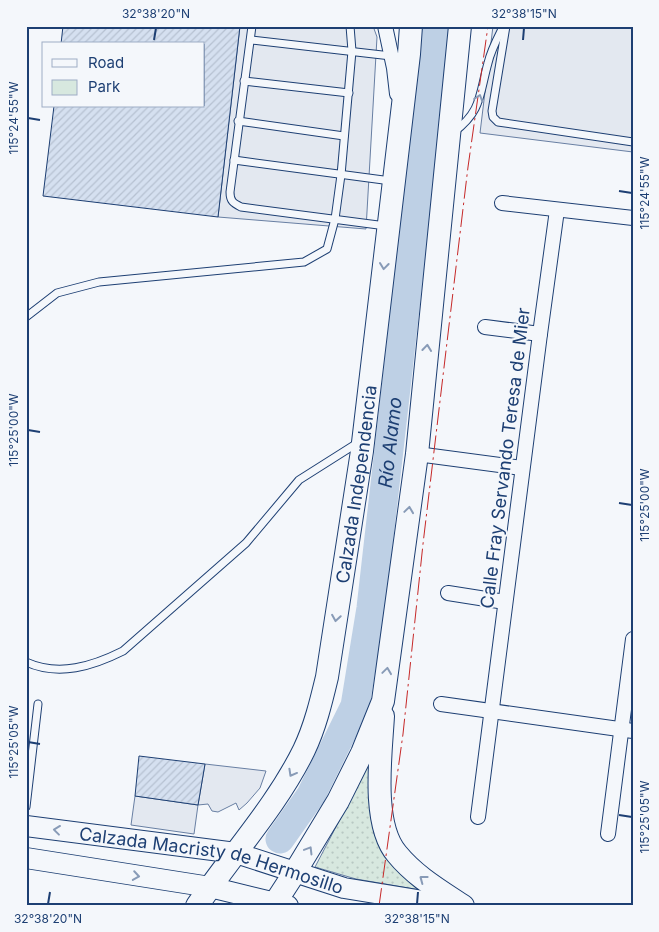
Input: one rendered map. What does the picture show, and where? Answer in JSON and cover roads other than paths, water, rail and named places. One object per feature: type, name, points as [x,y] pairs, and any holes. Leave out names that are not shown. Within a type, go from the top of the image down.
[{"type":"main road","points":[[401,55],[402,26]]},
{"type":"main road","name":"Calzada Independencia","points":[[197,906],[283,788],[304,749],[319,712],[329,667],[364,439],[400,129],[401,55],[411,26]]},
{"type":"main road","points":[[461,28],[417,454],[383,702],[380,808],[384,829],[395,853],[416,874],[463,906]]},
{"type":"main road","points":[[279,905],[295,872],[338,801],[362,753],[383,702]]},
{"type":"main road","name":"Calzada Macristy de Hermosillo","points":[[26,826],[236,853],[344,888],[454,906]]},
{"type":"main road","name":"Calzada Macristy de Hermosillo","points":[[26,858],[210,887],[279,905]]},
{"type":"street","points":[[385,26],[401,55]]},
{"type":"street","points":[[502,203],[633,218]]},
{"type":"street","name":"Calle Fray Servando Teresa de Mier","points":[[478,817],[557,210]]},
{"type":"street","points":[[485,327],[540,334]]},
{"type":"street","points":[[417,454],[522,468]]},
{"type":"street","points":[[448,593],[505,602]]},
{"type":"street","points":[[608,834],[627,731],[633,639]]},
{"type":"street","points":[[441,704],[627,731]]},
{"type":"lane","points":[[252,26],[230,192],[230,198],[233,203],[241,207],[389,226]]},
{"type":"lane","points":[[26,316],[58,293],[99,282],[304,262],[327,249],[335,219],[341,175],[352,52],[350,26]]},
{"type":"lane","points":[[449,135],[465,124],[474,114],[491,52],[505,26]]},
{"type":"lane","points":[[505,26],[492,112],[495,120],[529,127],[633,142]]},
{"type":"lane","points":[[250,40],[352,52],[401,55]]},
{"type":"lane","points":[[244,81],[349,93]]},
{"type":"lane","points":[[238,121],[344,136]]},
{"type":"lane","points":[[234,160],[394,182]]},
{"type":"lane","points":[[26,662],[36,666],[74,670],[103,661],[124,651],[246,543],[299,480],[364,439]]},
{"type":"lane","points":[[26,807],[38,704]]},
{"type":"waterway","name":"Río Alamo","points":[[280,839],[311,795],[355,706],[371,608],[437,26]]}]
